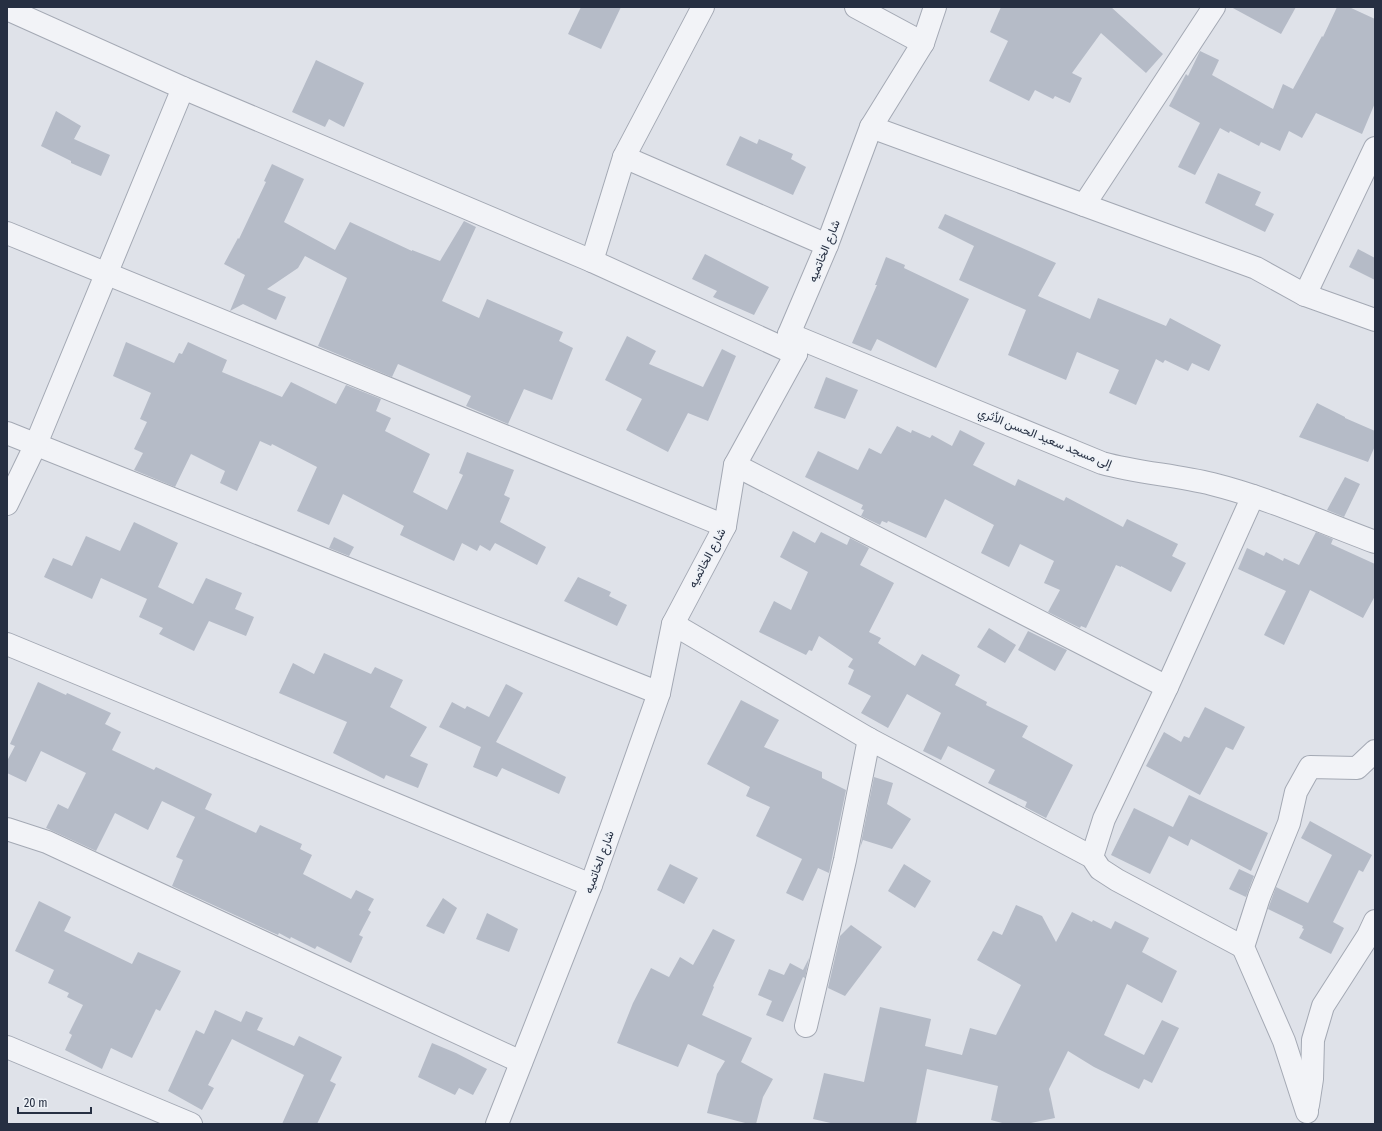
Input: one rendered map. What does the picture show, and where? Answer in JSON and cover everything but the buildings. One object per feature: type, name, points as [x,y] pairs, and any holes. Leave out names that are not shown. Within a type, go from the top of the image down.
[{"type":"street","points":[[592,260],[624,157],[703,7]]},
{"type":"street","points":[[856,7],[923,43]]},
{"type":"street","name":"شارع الخاتميه","points":[[789,334],[827,245],[871,127],[923,43],[935,7]]},
{"type":"street","points":[[1084,205],[1214,7]]},
{"type":"street","points":[[7,9],[183,88],[592,260],[796,354]]},
{"type":"street","points":[[7,504],[36,444],[183,88]]},
{"type":"street","points":[[871,127],[1256,268],[1305,295],[1375,320]]},
{"type":"street","points":[[1305,295],[1375,148]]},
{"type":"street","points":[[624,157],[827,245]]},
{"type":"street","points":[[7,233],[725,526]]},
{"type":"street","points":[[789,334],[796,354]]},
{"type":"street","name":"إلى مسجد سعيد الحسن الأثري","points":[[789,334],[1102,463],[1131,470],[1212,484],[1253,496],[1375,542]]},
{"type":"street","name":"شارع الخاتميه","points":[[497,1124],[591,885],[659,693],[673,624],[725,526],[735,465],[796,354]]},
{"type":"street","points":[[7,433],[659,693]]},
{"type":"street","points":[[735,465],[1167,687]]},
{"type":"street","points":[[1092,857],[1104,819],[1167,687],[1253,496]]},
{"type":"street","points":[[673,624],[869,739],[1092,857],[1100,869],[1118,880],[1243,947],[1284,1041],[1309,1118]]},
{"type":"street","points":[[7,644],[591,885]]},
{"type":"street","points":[[806,1026],[845,860],[869,739]]},
{"type":"street","points":[[1243,947],[1259,897],[1289,823],[1296,792],[1310,767],[1357,768],[1375,751]]},
{"type":"street","points":[[7,829],[47,842],[521,1062]]},
{"type":"street","points":[[1309,1118],[1313,1040],[1322,1006],[1368,936],[1375,921]]},
{"type":"street","points":[[7,1047],[191,1124]]}]
